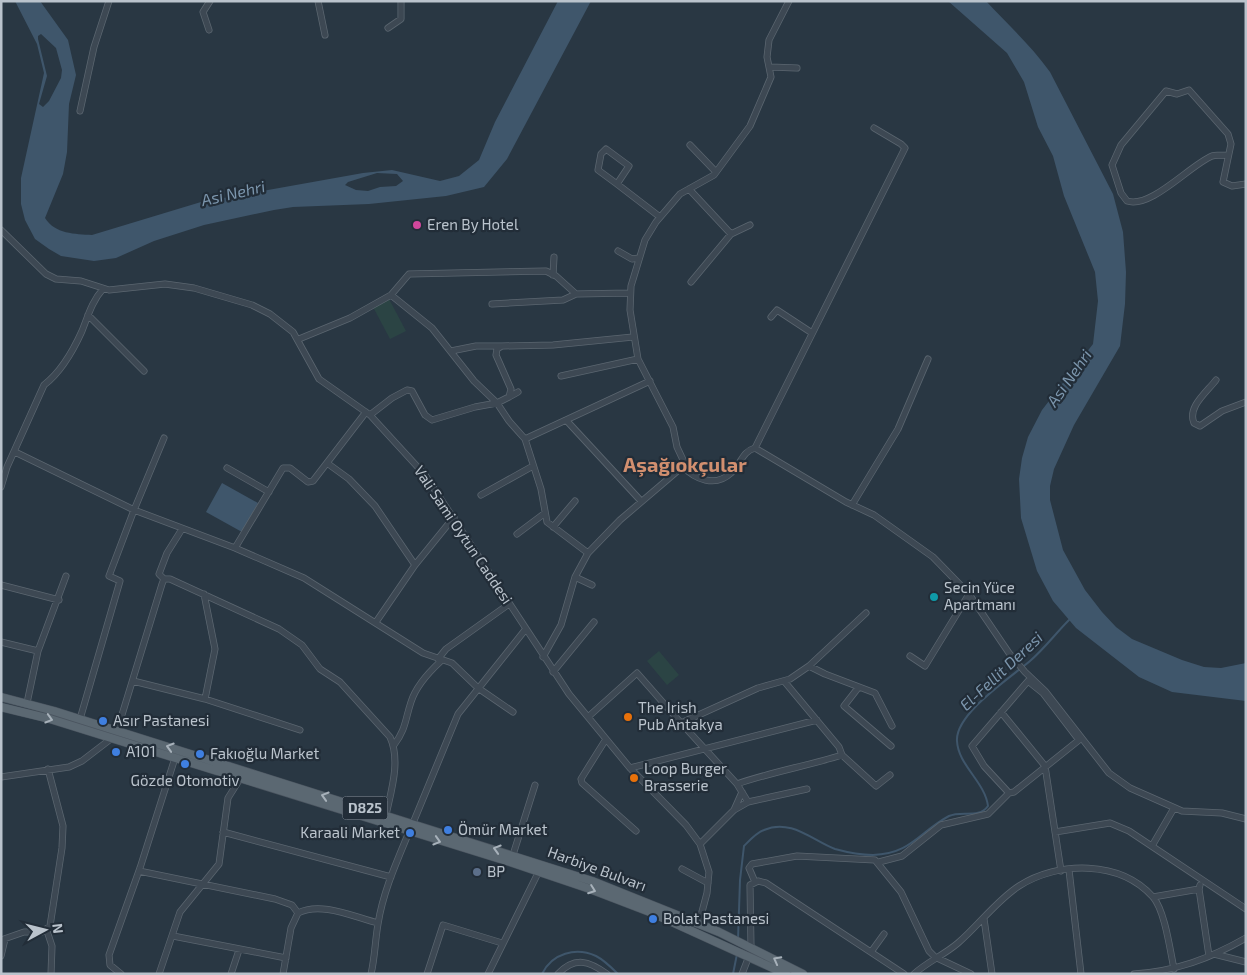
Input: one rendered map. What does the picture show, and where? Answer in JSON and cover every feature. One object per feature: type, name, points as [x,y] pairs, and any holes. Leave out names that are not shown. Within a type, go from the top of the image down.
[{"type":"main road","name":"Harbiye Bulvarı","points":[[1,697],[80,719],[413,823],[541,868],[623,892],[699,923],[803,974]]},
{"type":"main road","name":"Harbiye Bulvarı","points":[[1,707],[112,738],[409,832],[512,858]]},
{"type":"main road","name":"Harbiye Bulvarı","points":[[541,868],[650,912],[786,974]]},
{"type":"street","points":[[80,111],[94,47],[109,1]]},
{"type":"street","points":[[209,30],[203,12],[210,1]]},
{"type":"street","points":[[318,1],[325,35]]},
{"type":"street","points":[[388,28],[401,19],[401,1]]},
{"type":"street","points":[[543,657],[561,625],[575,577],[588,553],[641,501],[682,466],[684,462],[677,447],[673,427],[638,359],[633,338],[630,293],[645,240],[660,217],[680,194],[716,172],[750,126],[771,77],[767,57],[769,40],[788,1]]},
{"type":"street","points":[[770,67],[798,68]]},
{"type":"street","points":[[1227,154],[1212,156],[1165,187],[1137,202],[1127,201],[1121,193],[1112,165],[1121,145],[1166,91],[1177,94],[1189,90],[1228,134],[1231,144],[1227,154],[1222,182],[1232,186],[1246,184]]},
{"type":"street","points":[[682,466],[692,476],[710,481],[731,474],[744,453],[755,448],[905,148],[874,128]]},
{"type":"street","points":[[690,145],[716,172]]},
{"type":"street","points":[[617,184],[629,166],[610,150],[603,150],[598,170],[660,217]]},
{"type":"street","points":[[689,189],[731,234]]},
{"type":"street","points":[[691,282],[731,234],[750,225]]},
{"type":"street","name":"Vali Sami Oytun Caddesi","points":[[1,230],[50,277],[81,281],[103,289],[165,284],[194,288],[252,305],[281,322],[299,339],[319,379],[368,414],[410,457],[454,517],[553,672],[630,768],[686,825],[700,844],[708,866],[708,883],[699,923]]},
{"type":"street","points":[[618,252],[632,258],[639,258]]},
{"type":"street","points":[[553,275],[554,257]]},
{"type":"street","points":[[299,339],[350,318],[391,295],[409,274],[456,275],[546,271],[576,294]]},
{"type":"street","points":[[1,487],[7,467],[44,385],[52,378],[74,348],[94,300],[103,289]]},
{"type":"street","points":[[492,304],[564,300],[576,294],[630,293]]},
{"type":"street","points":[[391,295],[432,328],[474,381],[497,403],[509,421],[525,439],[547,522],[588,553]]},
{"type":"street","points":[[771,317],[777,310],[812,333]]},
{"type":"street","points":[[88,315],[144,371]]},
{"type":"street","points":[[451,351],[476,346],[552,345],[633,338]]},
{"type":"street","points":[[502,346],[497,349],[496,355],[507,373],[511,390],[509,397]]},
{"type":"street","points":[[561,376],[638,359]]},
{"type":"street","points":[[852,505],[898,429],[928,359]]},
{"type":"street","points":[[1216,380],[1194,407],[1191,416],[1194,423],[1200,426],[1222,412],[1246,402]]},
{"type":"street","points":[[525,439],[650,381]]},
{"type":"street","points":[[235,548],[282,468],[290,468],[308,482],[313,482],[368,414],[392,398],[407,390],[412,391],[425,415],[432,420],[475,407],[497,403],[518,392]]},
{"type":"street","points":[[566,420],[641,501]]},
{"type":"street","points":[[80,719],[120,581],[109,576],[164,438]]},
{"type":"street","points":[[755,448],[852,505],[874,515],[933,557],[969,594],[1019,665],[1045,691],[1108,773],[1130,788],[1182,811],[1222,813],[1246,820]]},
{"type":"street","points":[[15,452],[134,510],[235,548],[304,578],[423,653],[452,663],[478,688],[513,712]]},
{"type":"street","points":[[327,464],[349,479],[375,506],[415,565]]},
{"type":"street","points":[[481,495],[533,466]]},
{"type":"street","points":[[227,468],[269,492]]},
{"type":"street","points":[[553,527],[575,501]]},
{"type":"street","points":[[518,534],[545,513]]},
{"type":"street","points":[[376,622],[415,565],[454,517]]},
{"type":"street","points":[[182,529],[167,553],[159,574],[164,579],[170,579],[279,629],[302,645],[320,669],[340,682],[390,737],[394,745],[395,764],[386,815]]},
{"type":"street","points":[[27,703],[38,651],[59,600],[66,576]]},
{"type":"street","points":[[575,577],[592,585]]},
{"type":"street","points":[[117,731],[164,579]]},
{"type":"street","points":[[1,585],[59,600]]},
{"type":"street","points":[[204,594],[215,649],[205,699]]},
{"type":"street","points":[[910,656],[925,666],[969,594]]},
{"type":"street","points":[[394,745],[404,729],[411,701],[446,649],[509,604]]},
{"type":"street","points":[[681,723],[758,688],[784,681],[809,666],[866,612]]},
{"type":"street","points":[[553,672],[594,622]]},
{"type":"street","points":[[413,823],[458,714],[525,630]]},
{"type":"street","points":[[1,642],[38,651]]},
{"type":"street","points":[[809,666],[858,688],[875,693],[892,726]]},
{"type":"street","points":[[588,717],[637,672],[702,748],[737,784],[748,802]]},
{"type":"street","points":[[133,681],[205,699],[300,730]]},
{"type":"street","points":[[784,681],[842,750],[842,755],[876,786],[890,775]]},
{"type":"street","points":[[755,882],[749,868],[752,864],[782,858],[811,856],[879,862],[902,856],[941,825],[988,814],[1009,793],[1014,792],[1079,740],[1043,693],[1028,681],[972,746],[984,766],[1009,793]]},
{"type":"street","points":[[858,688],[844,706],[891,746]]},
{"type":"street","points":[[1001,712],[1045,766],[1060,871]]},
{"type":"street","points":[[630,768],[816,720]]},
{"type":"street","points":[[1,777],[69,767],[82,761],[112,738]]},
{"type":"street","points":[[606,739],[581,779],[582,783],[636,831]]},
{"type":"street","points":[[737,784],[762,775],[788,771],[842,755]]},
{"type":"street","points":[[121,974],[110,965],[108,955],[116,940],[175,758]]},
{"type":"street","points":[[48,770],[63,826],[55,897],[50,926],[47,931],[52,946],[51,974]]},
{"type":"street","points":[[159,974],[180,912],[219,864],[228,798],[240,779]]},
{"type":"street","points":[[512,858],[535,785]]},
{"type":"street","points":[[700,844],[734,810],[748,802],[807,789]]},
{"type":"street","points":[[734,810],[742,792]]},
{"type":"street","points":[[1152,846],[1174,808]]},
{"type":"street","points":[[1055,832],[1110,823],[1129,831],[1246,909]]},
{"type":"street","points":[[223,832],[391,877]]},
{"type":"street","points":[[371,974],[376,953],[378,923],[391,877],[409,832]]},
{"type":"street","points":[[879,862],[901,892],[929,951],[936,957],[972,974]]},
{"type":"street","points":[[914,974],[956,945],[1018,886],[1039,875],[1096,867],[1115,872],[1134,882],[1153,897],[1160,912],[1171,971]]},
{"type":"street","points":[[488,974],[541,868]]},
{"type":"street","points":[[682,869],[708,883]]},
{"type":"street","points":[[1069,870],[1081,974]]},
{"type":"street","points":[[139,871],[276,899],[292,905],[298,913]]},
{"type":"street","points":[[1201,879],[1199,889],[1211,955]]},
{"type":"street","points":[[751,947],[750,885],[755,882],[766,883],[904,974]]},
{"type":"street","points":[[1153,897],[1199,889]]},
{"type":"street","points":[[283,974],[291,928],[298,913],[313,908],[324,909],[378,923]]},
{"type":"street","points":[[984,919],[992,974]]},
{"type":"street","points":[[428,974],[443,925],[502,943]]},
{"type":"street","points":[[1,956],[3,939],[24,932],[47,931]]},
{"type":"street","points":[[871,952],[884,934]]},
{"type":"street","points":[[173,936],[286,958]]},
{"type":"street","points":[[1134,974],[1171,971],[1246,938]]},
{"type":"street","points":[[231,974],[239,950]]},
{"type":"street","points":[[1211,955],[1246,962]]},
{"type":"street","points":[[742,974],[749,956]]},
{"type":"street","points":[[558,974],[568,965],[581,961],[590,963],[607,974]]},
{"type":"green space","points":[[389,299],[406,331],[390,339],[373,307]]},
{"type":"green space","points":[[659,651],[679,675],[667,685],[647,661]]},
{"type":"water","points":[[15,1],[40,1],[68,40],[76,75],[69,104],[67,152],[63,174],[45,218],[60,230],[92,235],[201,202],[363,173],[392,170],[440,181],[459,176],[479,160],[495,122],[558,1],[591,1],[507,159],[484,187],[446,196],[369,204],[293,207],[274,210],[204,225],[154,241],[116,258],[94,261],[61,256],[49,249],[35,239],[25,220],[21,204],[21,178],[44,73],[37,44]],"holes":[[[41,34],[56,48],[62,70],[61,78],[49,101],[43,107],[39,104],[47,76],[38,39],[38,36]],[[377,173],[397,174],[403,181],[396,186],[380,187],[368,191],[356,190],[345,185],[348,182]]]},
{"type":"water","name":"Asi Nehri","points":[[948,1],[986,1],[1043,62],[1113,194],[1123,232],[1126,272],[1125,304],[1120,346],[1074,425],[1054,469],[1050,486],[1050,500],[1063,550],[1085,590],[1102,612],[1116,627],[1132,639],[1204,667],[1221,668],[1246,663],[1246,701],[1172,692],[1139,677],[1076,628],[1053,601],[1037,571],[1021,518],[1019,479],[1022,458],[1028,437],[1042,410],[1093,344],[1098,301],[1095,272],[1064,196],[1053,156],[1038,127],[1024,82],[1007,53]]},
{"type":"water","points":[[222,483],[258,503],[242,532],[206,512]]},
{"type":"waterway","name":"El-Fellit Deresi","points":[[738,940],[740,880],[744,846],[761,831],[774,827],[783,827],[801,832],[835,849],[873,855],[886,854],[906,846],[949,816],[984,810],[988,806],[986,797],[958,750],[959,731],[974,708],[1030,661],[1069,620]]},
{"type":"waterway","name":"El-Fellit Deresi","points":[[542,974],[552,961],[573,952],[588,953],[596,956],[618,974]]},
{"type":"waterway","name":"El-Fellit Deresi","points":[[733,974],[737,954]]},
{"type":"place","name":"Eren By Hotel","points":[[417,225]]},
{"type":"place","name":"Secin Yüce Apartmanı","points":[[934,597]]},
{"type":"place","name":"The Irish Pub Antakya","points":[[628,717]]},
{"type":"place","name":"Asır Pastanesi","points":[[103,721]]},
{"type":"place","name":"A101","points":[[116,752]]},
{"type":"place","name":"Fakıoğlu Market","points":[[200,754]]},
{"type":"place","name":"Gözde Otomotiv","points":[[185,764]]},
{"type":"place","name":"Loop Burger Brasserie","points":[[634,778]]},
{"type":"place","name":"Ömür Market","points":[[448,830]]},
{"type":"place","name":"Karaali Market","points":[[410,833]]},
{"type":"place","name":"BP","points":[[477,872]]},
{"type":"place","name":"Bolat Pastanesi","points":[[653,919]]},
{"type":"district","name":"Aşağıokçular","points":[[685,465]]}]
